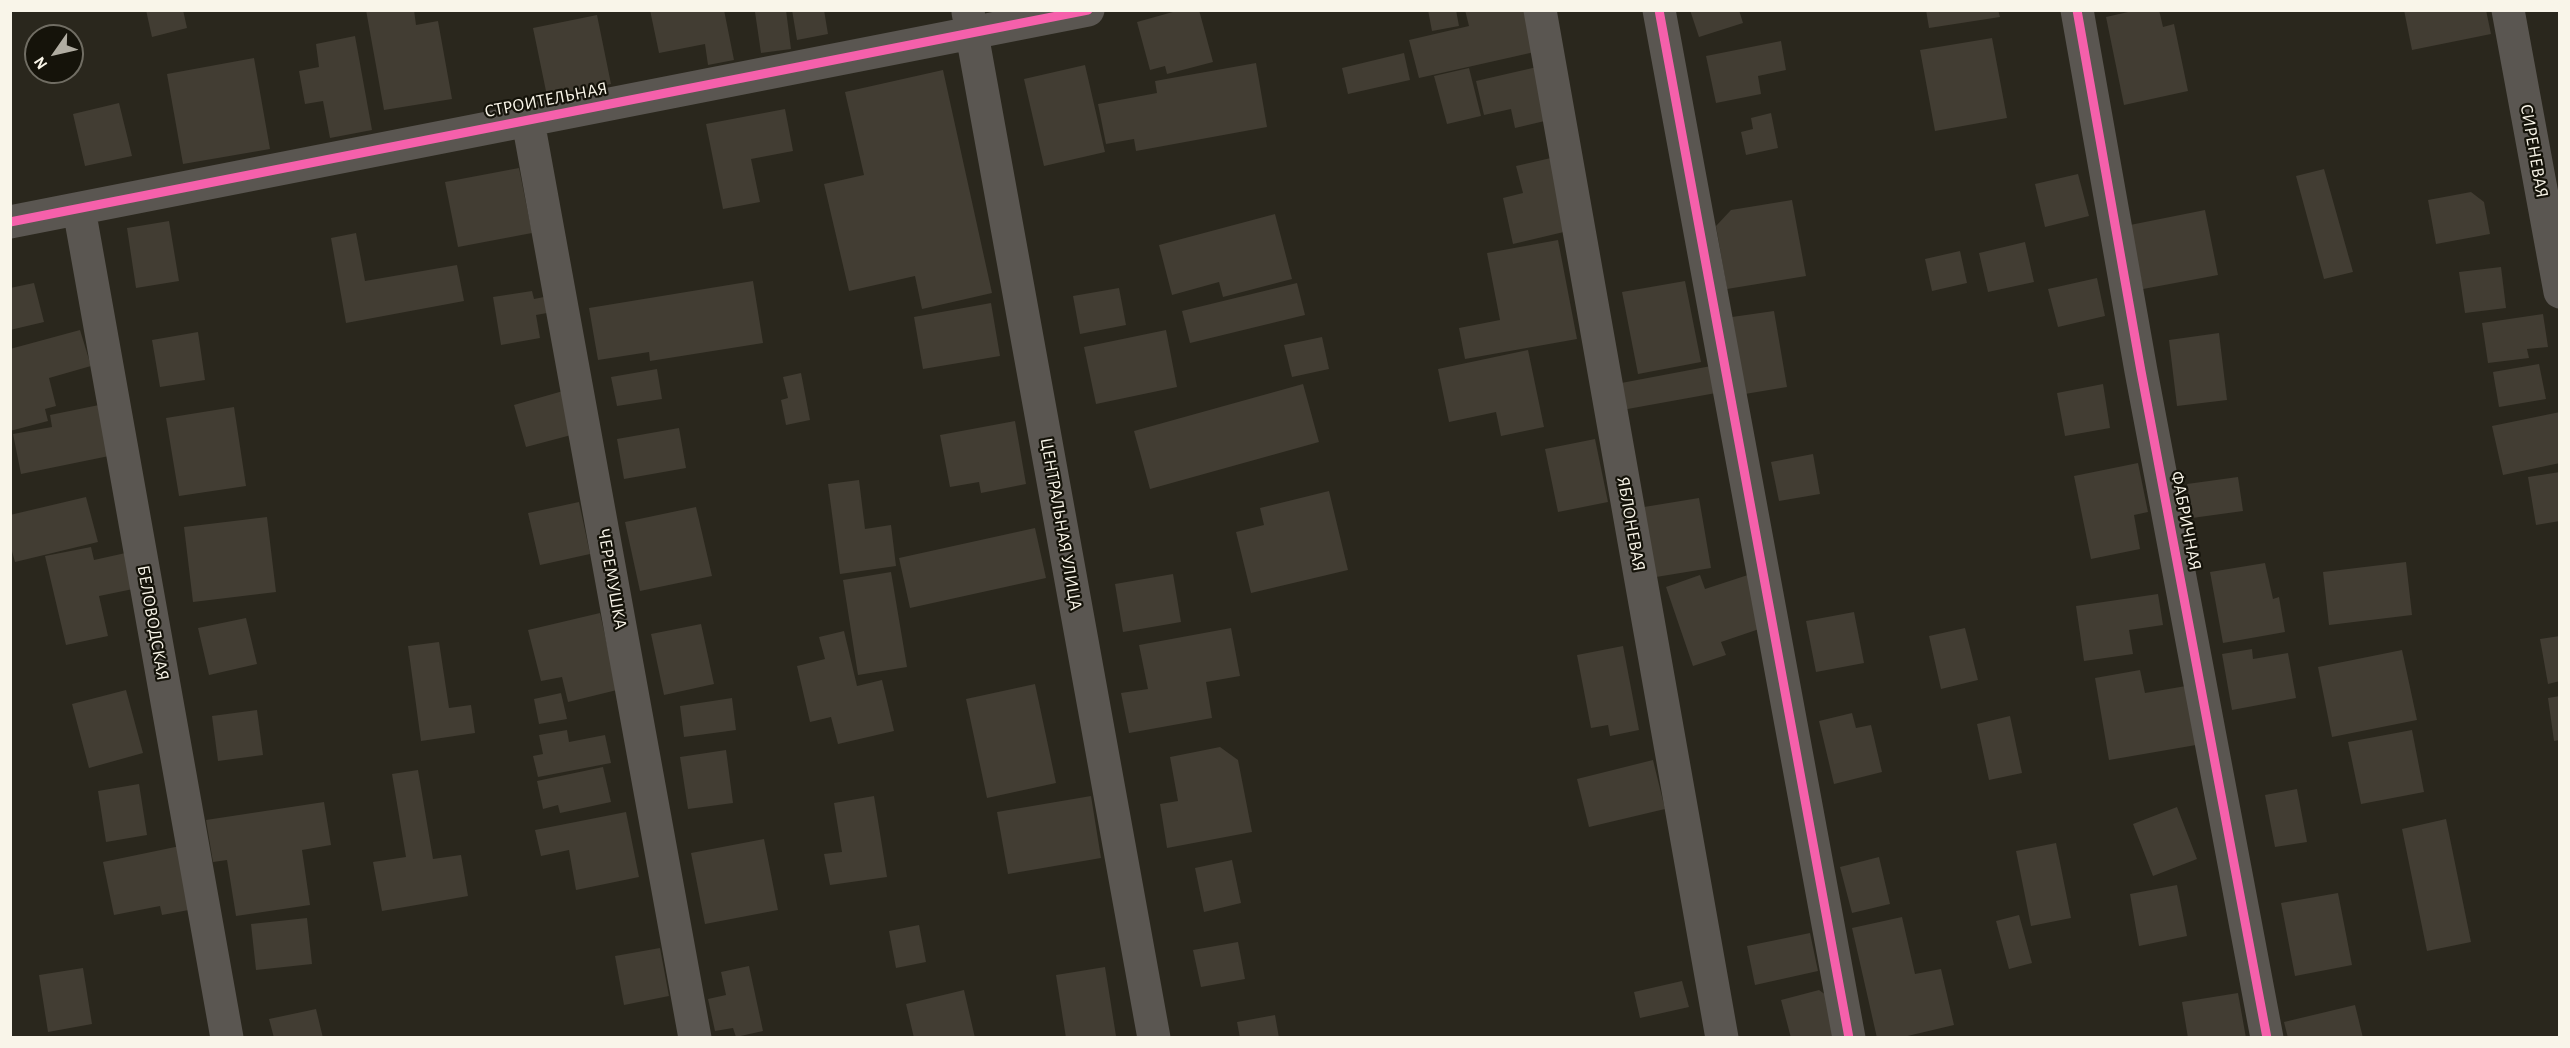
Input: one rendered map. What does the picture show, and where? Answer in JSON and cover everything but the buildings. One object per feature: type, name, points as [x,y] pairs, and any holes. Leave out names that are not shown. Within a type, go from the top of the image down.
[{"type":"street","name":"СТРОИТЕЛЬНАЯ","points":[[10,222],[528,121],[970,22],[1088,10]]},
{"type":"street","name":"ЯБЛОНЕВАЯ","points":[[1540,10],[1722,1038]]},
{"type":"street","points":[[1659,10],[1848,1038]]},
{"type":"street","name":"ФАБРИЧНАЯ","points":[[2077,10],[2141,371],[2267,1038]]},
{"type":"street","name":"СИРЕНЕВАЯ","points":[[2508,10],[2559,292]]},
{"type":"street","name":"ЦЕНТРАЛЬНАЯ УЛИЦА","points":[[970,22],[1154,1038]]},
{"type":"street","name":"ЧЕРЕМУШКА","points":[[528,121],[695,1038]]},
{"type":"street","name":"БЕЛОВОДСКАЯ","points":[[79,209],[227,1038]]},
{"type":"cycle path","points":[[10,222],[1088,10]]},
{"type":"cycle path","points":[[1659,10],[1849,1038]]},
{"type":"cycle path","points":[[2077,10],[2141,371],[2267,1038]]}]
